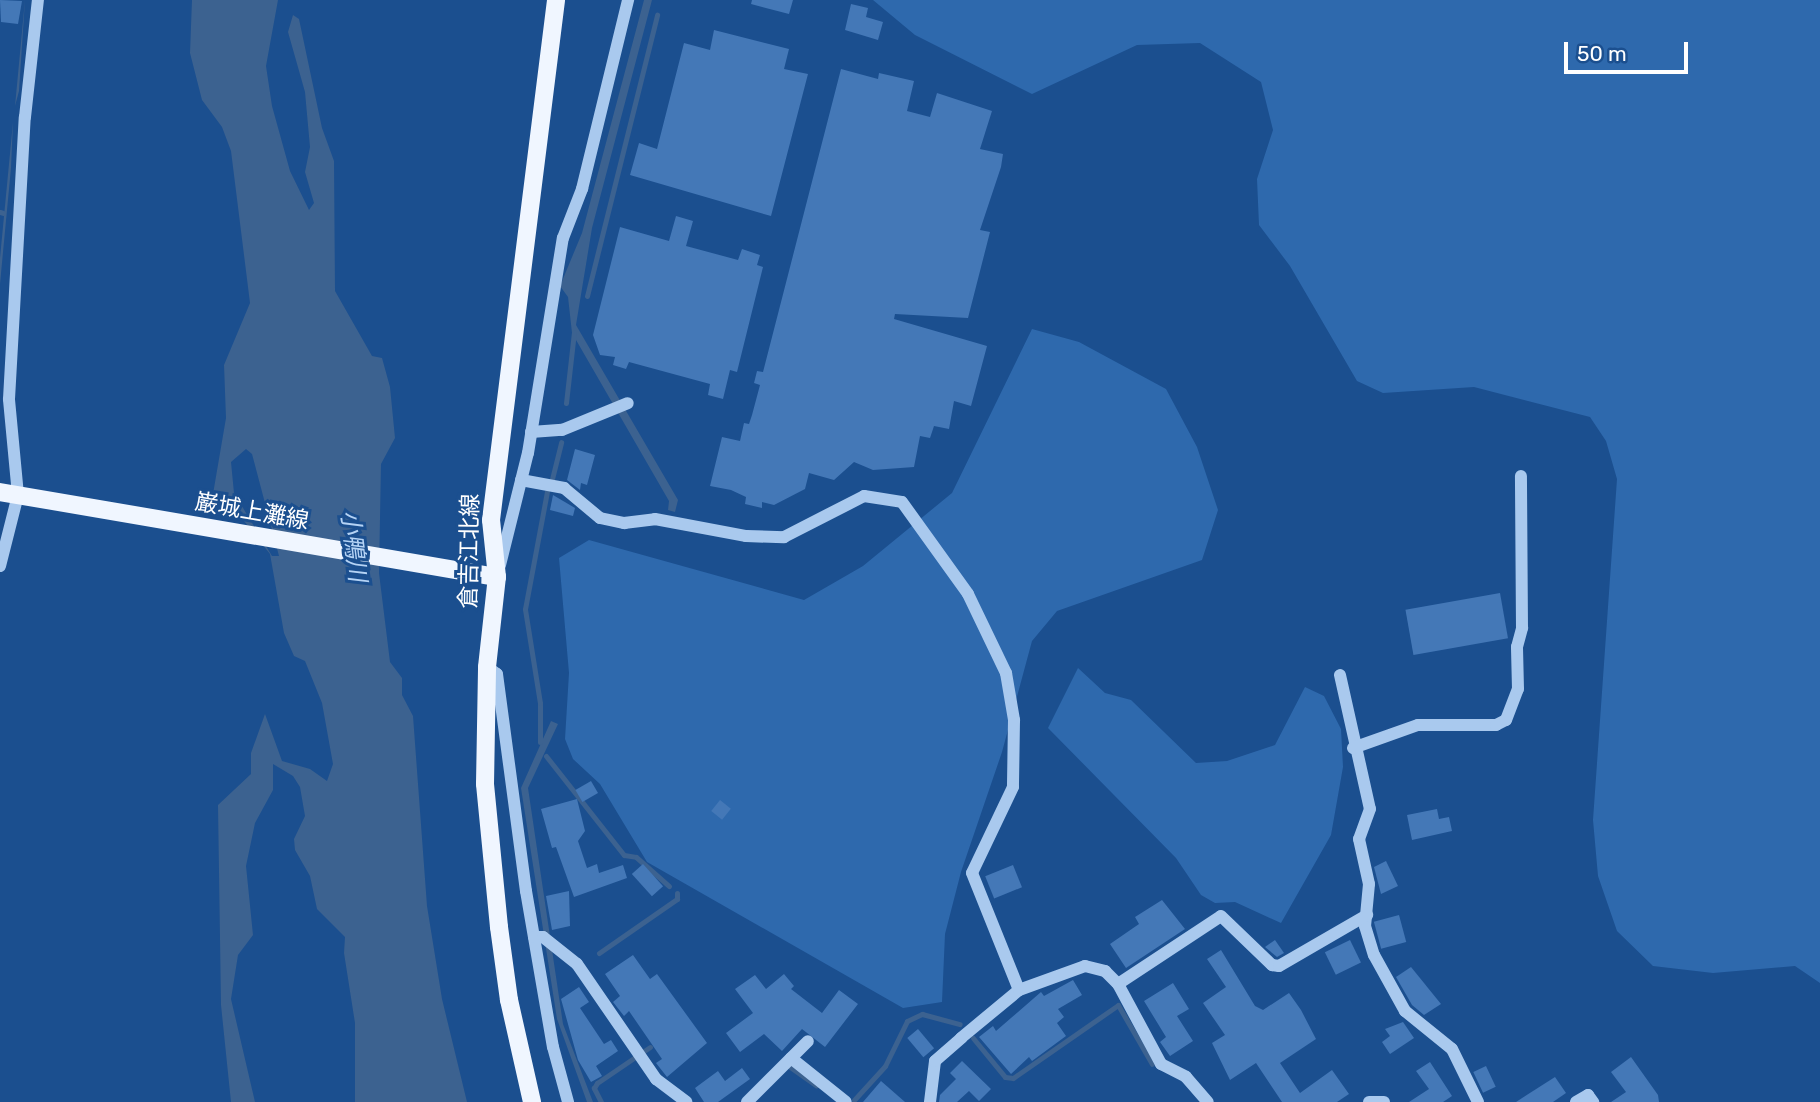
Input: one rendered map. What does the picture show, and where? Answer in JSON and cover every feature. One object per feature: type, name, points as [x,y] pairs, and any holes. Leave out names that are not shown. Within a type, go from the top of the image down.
[{"type":"main road","name":"倉吉江北線","points":[[532,1102],[509,1000],[499,927],[485,784],[487,667],[497,577],[491,520],[556,0]]},
{"type":"main road","name":"巌城上灘線","points":[[0,492],[497,577]]},
{"type":"street","points":[[0,566],[24,496],[9,399],[25,117],[38,0]]},
{"type":"street","points":[[497,577],[531,432],[563,238],[582,189],[628,0]]},
{"type":"street","points":[[531,432],[562,430],[628,403]]},
{"type":"street","points":[[1353,748],[1418,725],[1496,725],[1506,720],[1518,689],[1517,647],[1522,628],[1521,476]]},
{"type":"street","points":[[521,480],[564,488],[580,497],[600,518],[624,523],[655,519],[746,536],[793,534],[864,496],[902,502],[968,594],[1006,673],[1014,720],[1013,787],[971,873],[1019,990]]},
{"type":"street","points":[[487,667],[497,674],[534,937],[568,1102]]},
{"type":"street","points":[[1340,675],[1353,748],[1370,809],[1359,839],[1368,884],[1364,926],[1374,955],[1405,1011],[1452,1049],[1478,1102]]},
{"type":"street","points":[[1118,984],[1221,916],[1272,965],[1279,965],[1367,915]]},
{"type":"street","points":[[534,937],[543,937],[577,964],[656,1079],[685,1102]]},
{"type":"street","points":[[930,1102],[936,1061],[1019,990],[1085,966],[1105,971],[1118,984],[1161,1065],[1186,1077],[1208,1102]]},
{"type":"street","points":[[747,1102],[808,1041]]},
{"type":"street","points":[[791,1058],[846,1102]]},
{"type":"street","points":[[1576,1102],[1588,1095],[1593,1102]]},
{"type":"street","points":[[1369,1102],[1384,1102]]},
{"type":"shaded area","points":[[873,0],[1820,0],[1820,983],[1795,966],[1713,973],[1653,966],[1617,931],[1598,876],[1593,820],[1617,479],[1606,441],[1590,417],[1474,387],[1383,393],[1357,381],[1290,266],[1259,225],[1257,179],[1273,130],[1261,82],[1200,43],[1137,45],[1032,94],[915,35]]},
{"type":"shaded area","points":[[1032,329],[1079,342],[1166,389],[1197,447],[1218,510],[1202,560],[1057,611],[1032,641],[1002,752],[961,872],[945,934],[942,1002],[903,1008],[647,862],[600,784],[573,759],[565,739],[569,673],[559,558],[589,540],[804,600],[863,566],[952,493]]},
{"type":"shaded area","points":[[1078,668],[1105,693],[1131,700],[1196,763],[1227,761],[1275,745],[1305,687],[1324,696],[1341,729],[1343,767],[1331,835],[1281,923],[1235,902],[1215,903],[1201,895],[1176,858],[1048,728]]},
{"type":"water","points":[[25,0],[19,91],[15,106],[23,21]]},
{"type":"water","name":"小鴨川","points":[[192,0],[278,0],[266,66],[272,106],[290,171],[309,210],[314,203],[305,172],[310,147],[305,92],[288,32],[293,15],[299,19],[322,128],[334,161],[335,291],[372,356],[382,358],[390,387],[395,438],[381,464],[379,573],[390,662],[402,678],[402,695],[413,716],[427,906],[442,999],[467,1102],[355,1102],[355,1023],[344,953],[345,937],[317,909],[310,876],[295,850],[294,839],[305,816],[300,787],[293,776],[273,764],[273,790],[255,823],[246,866],[253,935],[238,955],[231,999],[255,1102],[231,1102],[221,1005],[218,805],[251,774],[251,753],[265,714],[282,761],[310,769],[327,781],[333,764],[322,703],[305,661],[294,656],[284,633],[270,554],[229,502],[213,494],[226,418],[224,365],[250,303],[231,151],[222,127],[202,100],[190,53]],"holes":[[[246,449],[252,454],[279,556],[272,556],[234,493],[231,462]]]},
{"type":"water","points":[[644,0],[652,0],[592,228],[576,325],[678,500],[675,512],[668,510],[669,501],[572,333],[568,297],[560,286],[582,233]]},
{"type":"water","points":[[13,122],[11,168],[0,284],[0,258]]},
{"type":"water","points":[[551,721],[558,724],[528,788],[563,1024],[593,1102],[587,1102],[557,1019],[521,788]]},
{"type":"building","points":[[0,0],[22,1],[18,24],[1,22]]},
{"type":"building","points":[[752,0],[793,0],[789,14],[751,4]]},
{"type":"building","points":[[851,4],[868,8],[866,17],[883,22],[878,40],[845,30]]},
{"type":"building","points":[[714,30],[789,49],[784,69],[808,74],[771,216],[630,175],[639,143],[657,149],[684,43],[710,50]]},
{"type":"building","points":[[841,69],[878,79],[879,73],[914,81],[907,111],[930,117],[937,93],[992,111],[980,149],[1003,154],[980,230],[990,232],[968,318],[895,314],[894,319],[987,346],[971,406],[954,401],[949,429],[934,426],[930,438],[920,436],[914,467],[873,470],[854,462],[834,480],[809,473],[805,489],[774,505],[762,502],[762,508],[745,504],[746,497],[731,490],[710,486],[722,437],[740,441],[744,423],[749,424],[752,415],[760,385],[754,383],[757,371],[763,372]]},
{"type":"building","points":[[676,216],[693,221],[686,246],[738,260],[742,249],[760,255],[757,265],[763,267],[737,372],[730,370],[723,399],[708,395],[710,384],[629,362],[626,369],[613,365],[615,357],[600,355],[593,335],[620,227],[669,241]]},
{"type":"building","points":[[575,449],[595,455],[587,485],[581,483],[580,490],[567,480]]},
{"type":"building","points":[[553,495],[575,508],[573,516],[550,510]]},
{"type":"building","points":[[1500,593],[1508,638],[1413,655],[1405,610]]},
{"type":"building","points":[[591,781],[598,793],[582,802],[575,790]]},
{"type":"building","points":[[577,799],[585,831],[578,841],[587,868],[597,864],[599,873],[623,865],[627,878],[574,897],[556,847],[552,848],[541,809]]},
{"type":"building","points":[[720,800],[731,809],[722,820],[711,811]]},
{"type":"building","points":[[1437,809],[1439,819],[1449,817],[1452,831],[1412,840],[1407,815]]},
{"type":"building","points":[[1386,861],[1398,886],[1381,894],[1374,867]]},
{"type":"building","points":[[643,864],[663,886],[652,896],[632,874]]},
{"type":"building","points":[[1013,865],[1022,887],[994,898],[985,876]]},
{"type":"building","points":[[569,891],[570,926],[552,930],[546,896]]},
{"type":"building","points":[[1162,900],[1185,929],[1126,968],[1110,944],[1139,924],[1135,917]]},
{"type":"building","points":[[1399,915],[1406,942],[1381,949],[1374,922]]},
{"type":"building","points":[[1275,940],[1284,953],[1277,957],[1265,947]]},
{"type":"building","points":[[1350,940],[1361,962],[1336,975],[1325,952]]},
{"type":"building","points":[[1221,950],[1255,1006],[1263,1010],[1289,993],[1301,1010],[1316,1039],[1280,1063],[1300,1093],[1332,1070],[1349,1094],[1337,1102],[1282,1102],[1256,1063],[1230,1080],[1212,1043],[1225,1035],[1203,1003],[1226,987],[1207,959]]},
{"type":"building","points":[[633,955],[650,979],[657,974],[707,1043],[667,1077],[656,1063],[662,1059],[629,1011],[624,1016],[613,1002],[620,996],[605,974]]},
{"type":"building","points":[[1411,967],[1441,1004],[1424,1015],[1412,1005],[1396,977]]},
{"type":"building","points":[[784,974],[794,986],[791,989],[822,1013],[839,990],[858,1004],[825,1047],[802,1029],[782,1051],[764,1034],[740,1052],[726,1033],[753,1013],[735,989],[755,975],[766,989]]},
{"type":"building","points":[[1073,980],[1082,995],[1058,1009],[1064,1017],[1057,1023],[1066,1036],[1032,1061],[1029,1057],[1011,1074],[979,1037],[993,1026],[996,1031],[1041,992],[1044,996]]},
{"type":"building","points":[[1173,983],[1189,1009],[1177,1016],[1193,1041],[1170,1056],[1160,1042],[1166,1037],[1144,1001]]},
{"type":"building","points":[[579,987],[589,1002],[580,1008],[604,1044],[611,1040],[618,1051],[596,1066],[602,1076],[591,1082],[578,1060],[561,999]]},
{"type":"building","points":[[1403,1022],[1414,1038],[1390,1054],[1382,1042],[1390,1036],[1385,1029]]},
{"type":"building","points":[[918,1029],[934,1048],[923,1057],[907,1038]]},
{"type":"building","points":[[1631,1057],[1658,1095],[1659,1102],[1611,1102],[1626,1092],[1611,1072]]},
{"type":"building","points":[[962,1061],[991,1089],[979,1101],[969,1091],[957,1102],[939,1102],[940,1095],[956,1079],[950,1073]]},
{"type":"building","points":[[1430,1062],[1452,1096],[1443,1102],[1409,1102],[1429,1089],[1416,1071]]},
{"type":"building","points":[[1486,1066],[1496,1087],[1483,1093],[1473,1072]]},
{"type":"building","points":[[742,1068],[750,1079],[718,1102],[704,1102],[695,1088],[718,1071],[725,1081]]},
{"type":"building","points":[[1555,1077],[1566,1093],[1553,1102],[1516,1102]]},
{"type":"building","points":[[881,1081],[905,1102],[863,1102]]},
{"type":"waterway","points":[[587,296],[657,15]]},
{"type":"waterway","points":[[566,403],[574,332]]},
{"type":"waterway","points":[[552,479],[561,442]]},
{"type":"waterway","points":[[540,742],[540,703],[525,609],[547,491]]},
{"type":"waterway","points":[[546,756],[624,855],[636,857],[669,886]]},
{"type":"waterway","points":[[599,953],[677,899],[677,893]]},
{"type":"waterway","points":[[973,1038],[1005,1077],[1013,1078],[1118,1005],[1152,1064]]},
{"type":"waterway","points":[[854,1100],[885,1066],[907,1021],[922,1014],[960,1024]]},
{"type":"waterway","points":[[601,1102],[594,1088],[597,1083],[650,1047]]},
{"type":"waterway","points":[[790,1067],[816,1085]]}]
